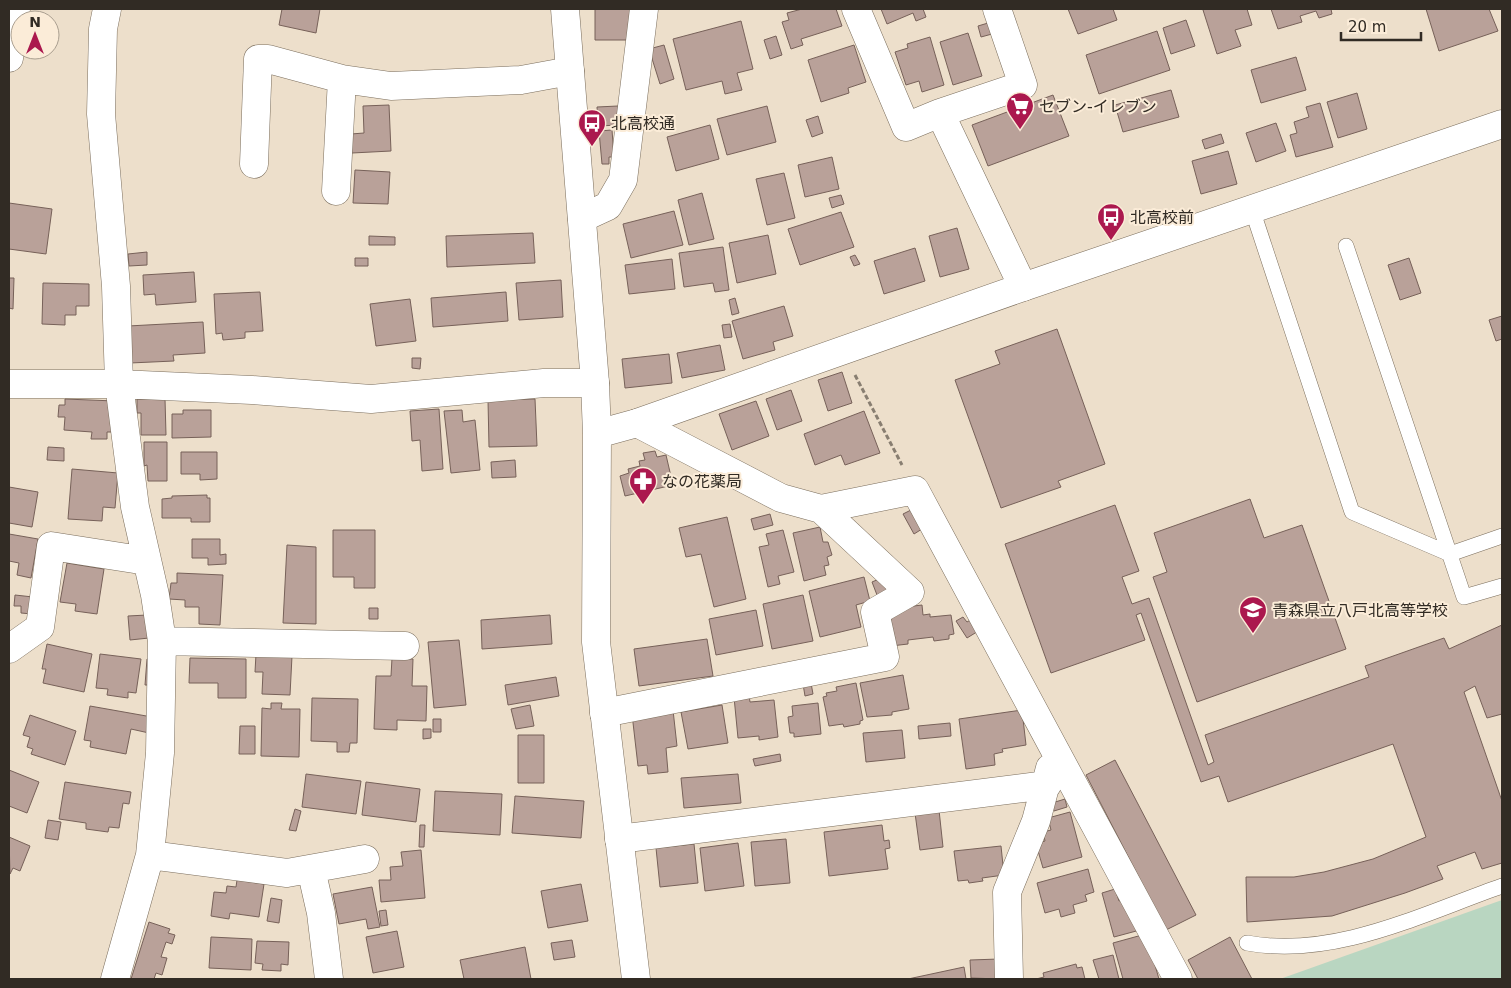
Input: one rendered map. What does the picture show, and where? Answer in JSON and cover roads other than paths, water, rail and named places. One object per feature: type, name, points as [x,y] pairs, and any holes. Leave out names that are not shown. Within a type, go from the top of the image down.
[{"type":"street","points":[[9,58],[16,9]]},
{"type":"street","points":[[107,9],[102,29],[101,114],[116,286],[119,384],[135,507],[162,641],[160,753],[150,855],[115,979]]},
{"type":"street","points":[[565,9],[595,383],[597,434],[596,642],[636,979]]},
{"type":"street","points":[[582,218],[608,206],[623,180],[644,9]]},
{"type":"street","points":[[856,9],[906,127],[940,113],[1023,86],[997,9]]},
{"type":"street","points":[[254,164],[258,59],[268,59],[342,79],[391,86],[521,80],[570,71]]},
{"type":"street","points":[[336,192],[342,79]]},
{"type":"street","points":[[940,113],[1023,287]]},
{"type":"street","points":[[597,434],[637,423],[1023,287],[1502,124]]},
{"type":"street","points":[[9,384],[119,384],[252,390],[371,400],[544,382],[595,383]]},
{"type":"street","points":[[604,713],[885,657],[876,612],[910,592],[821,510],[781,498],[637,423]]},
{"type":"street","points":[[821,510],[915,490],[1178,979]]},
{"type":"street","points":[[9,649],[40,627],[51,546],[147,561]]},
{"type":"street","points":[[162,641],[405,646]]},
{"type":"street","points":[[1009,979],[1007,892],[1036,821],[1047,785],[1054,747]]},
{"type":"street","points":[[619,840],[1047,785]]},
{"type":"street","points":[[150,855],[287,873],[365,859]]},
{"type":"street","points":[[311,869],[321,912],[329,979]]},
{"type":"lane","points":[[1252,209],[1352,512],[1450,554],[1502,536]]},
{"type":"lane","points":[[1346,246],[1464,597],[1502,586]]},
{"type":"lane","points":[[1247,943],[1267,947],[1307,945],[1360,936],[1502,886]]},
{"type":"place","name":"セブン-イレブン","points":[[1020,130]]},
{"type":"place","name":"北高校通","points":[[592,147]]},
{"type":"place","name":"北高校前","points":[[1111,241]]},
{"type":"place","name":"なの花薬局","points":[[643,505]]},
{"type":"place","name":"青森県立八戸北高等学校","points":[[1253,634]]}]
